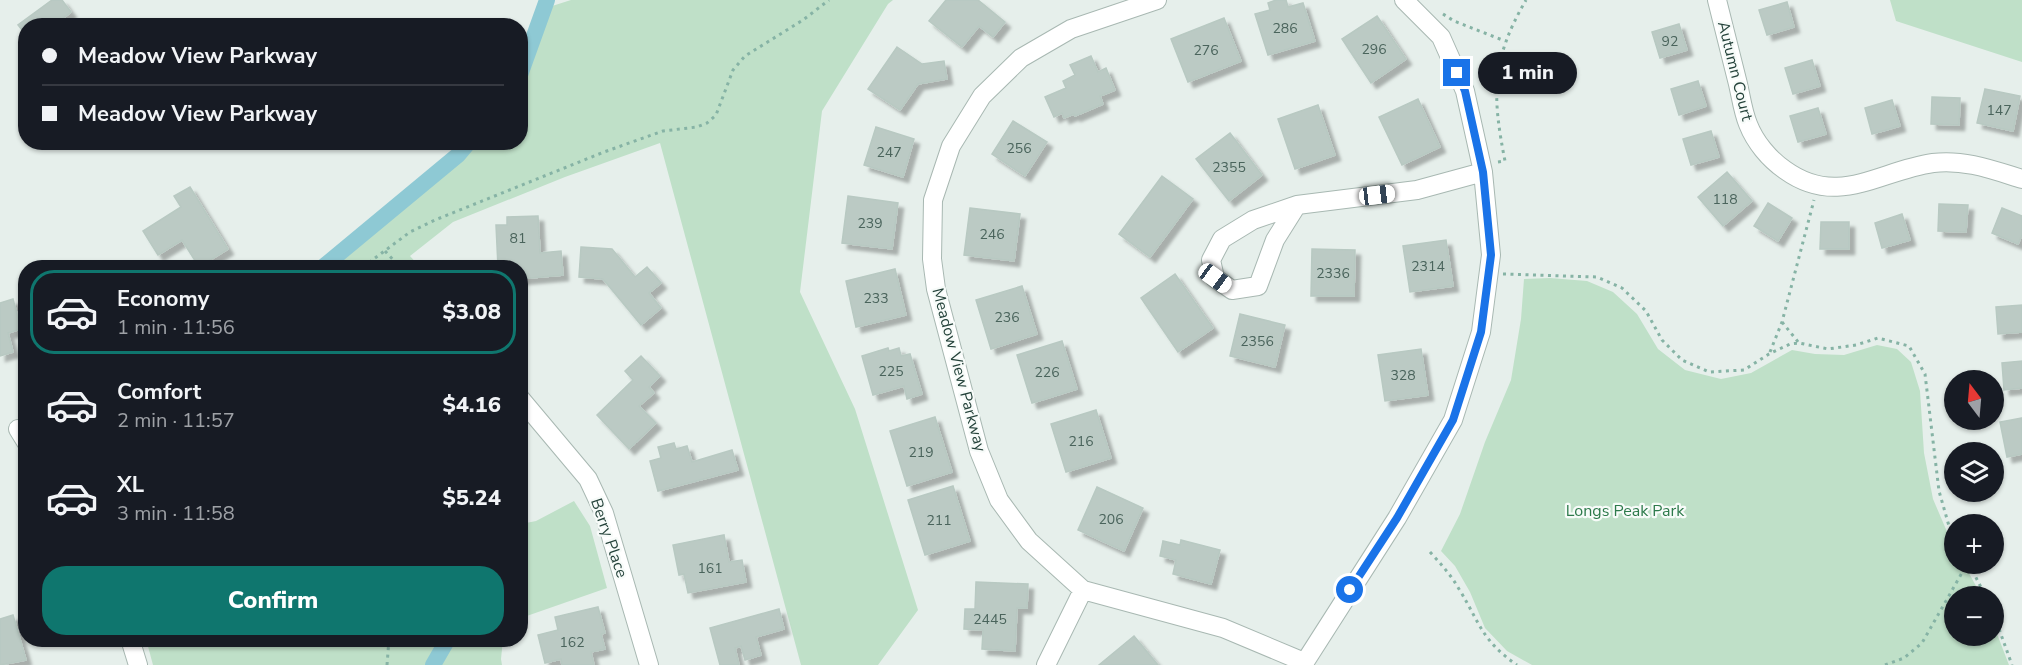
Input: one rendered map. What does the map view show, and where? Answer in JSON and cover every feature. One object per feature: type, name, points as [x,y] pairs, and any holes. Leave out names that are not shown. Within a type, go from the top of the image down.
[{"type":"street","name":"Meadow View Parkway","points":[[1157,0],[1071,29],[1021,58],[982,96],[951,146],[933,200],[932,259],[936,289],[979,451],[999,500],[1029,541],[1083,590],[1223,628],[1303,664],[1397,518],[1453,420],[1481,332],[1490,275],[1491,255],[1483,172],[1465,91],[1441,37],[1404,0]]},
{"type":"street","name":"Autumn Court","points":[[1717,0],[1747,123],[1758,143],[1778,165],[1799,180],[1818,186],[1846,186],[1932,163],[1956,162],[1979,165],[2022,179]]},
{"type":"street","points":[[1297,205],[1275,240],[1258,286],[1232,290],[1215,278],[1211,260],[1222,239],[1253,220],[1297,205],[1417,190],[1483,172]]},
{"type":"street","name":"Berry Place","points":[[528,408],[588,479],[604,513],[649,665]]},
{"type":"street","points":[[1046,665],[1083,590]]},
{"type":"street","points":[[132,647],[138,665]]},
{"type":"path","points":[[373,260],[410,232],[435,219],[593,156],[663,131],[697,127],[707,123],[716,115],[733,70],[745,56],[829,0]]},
{"type":"path","points":[[1505,161],[1498,125],[1496,92],[1504,40],[1526,0]]},
{"type":"path","points":[[1438,10],[1454,21],[1504,40]]},
{"type":"path","points":[[1769,354],[1782,322],[1818,186]]},
{"type":"path","points":[[385,251],[393,260]]},
{"type":"path","points":[[1514,274],[1597,277],[1622,288],[1647,311],[1662,340],[1682,360],[1708,372],[1744,370],[1790,344],[1799,343],[1828,349],[1856,345],[1878,338],[1909,346],[1925,374],[1939,491],[1946,514]]},
{"type":"path","points":[[1782,322],[1799,343]]},
{"type":"path","points":[[1430,552],[1445,568],[1460,590],[1475,621],[1487,639],[1502,655],[1517,665]]},
{"type":"path","points":[[1885,665],[1904,658],[1922,643],[1962,574]]},
{"type":"path","points":[[2004,643],[2012,665]]},
{"type":"path","points":[[387,665],[388,647]]},
{"type":"green space","points":[[571,0],[893,0],[888,4],[822,111],[800,292],[855,409],[918,610],[878,665],[801,665],[660,143],[565,177],[453,222],[410,256],[414,260],[329,260],[372,231],[429,184],[462,150],[528,150],[528,65],[549,7]]},
{"type":"green space","points":[[1890,0],[2022,0],[2022,62],[1896,21]]},
{"type":"green space","name":"Longs Peak Park","points":[[1550,278],[1587,281],[1613,292],[1637,314],[1658,349],[1685,370],[1721,379],[1751,373],[1792,350],[1844,355],[1877,345],[1897,349],[1911,362],[1920,391],[1924,453],[1933,499],[1944,525],[1944,574],[1969,574],[1976,586],[1944,586],[1944,646],[2002,646],[2009,665],[1532,665],[1507,651],[1485,628],[1470,592],[1455,566],[1441,551],[1460,514],[1485,442],[1511,380],[1521,319],[1524,279]]},
{"type":"green space","points":[[574,501],[590,526],[607,588],[528,616],[528,523],[536,521]]},
{"type":"green space","points":[[148,647],[502,647],[502,665],[153,665]]},
{"type":"building","points":[[52,0],[62,0],[71,12],[63,18],[28,18]]},
{"type":"building","points":[[946,0],[978,0],[1005,22],[993,37],[979,26],[962,47],[929,21]]},
{"type":"building","points":[[1286,0],[1288,7],[1303,3],[1315,41],[1268,55],[1255,14],[1270,10],[1268,3]]},
{"type":"building","points":[[1787,2],[1794,27],[1767,35],[1759,10]]},
{"type":"building","points":[[1377,16],[1406,59],[1371,83],[1342,39]]},
{"type":"building","points":[[1224,18],[1241,61],[1188,82],[1171,39]]},
{"type":"building","points":[[1679,24],[1687,50],[1660,58],[1652,32]]},
{"type":"building","points":[[897,47],[922,64],[944,61],[947,79],[918,84],[900,110],[868,89]]},
{"type":"building","points":[[1091,56],[1098,72],[1106,68],[1115,90],[1100,96],[1103,104],[1075,116],[1074,114],[1064,118],[1062,113],[1054,117],[1045,97],[1066,88],[1063,81],[1075,75],[1070,65]]},
{"type":"building","points":[[1812,60],[1820,86],[1793,94],[1785,68]]},
{"type":"building","points":[[1698,81],[1706,106],[1679,115],[1671,89]]},
{"type":"building","points":[[1985,89],[2020,96],[2013,131],[1977,123]]},
{"type":"building","points":[[1932,97],[1960,98],[1959,125],[1931,124]]},
{"type":"building","points":[[1418,99],[1440,147],[1402,165],[1379,117]]},
{"type":"building","points":[[1892,100],[1900,126],[1872,134],[1865,108]]},
{"type":"building","points":[[1318,105],[1335,155],[1295,169],[1278,119]]},
{"type":"building","points":[[1818,108],[1826,134],[1798,142],[1790,116]]},
{"type":"building","points":[[1013,121],[1047,142],[1025,176],[992,154]]},
{"type":"building","points":[[876,127],[914,139],[903,177],[864,165]]},
{"type":"building","points":[[1711,131],[1719,157],[1691,165],[1683,139]]},
{"type":"building","points":[[1230,133],[1262,175],[1229,201],[1196,159]]},
{"type":"building","points":[[1727,172],[1752,201],[1723,226],[1698,197]]},
{"type":"building","points":[[1162,176],[1193,199],[1150,257],[1119,234]]},
{"type":"building","points":[[190,187],[228,249],[210,260],[195,260],[182,240],[158,255],[143,231],[181,207],[174,196]]},
{"type":"building","points":[[848,196],[898,203],[892,249],[842,243]]},
{"type":"building","points":[[1768,203],[1792,218],[1778,241],[1754,226]]},
{"type":"building","points":[[1939,204],[1968,205],[1966,232],[1938,231]]},
{"type":"building","points":[[970,208],[1020,214],[1014,261],[964,255]]},
{"type":"building","points":[[2002,208],[2022,216],[2022,235],[2018,244],[1992,233]]},
{"type":"building","points":[[1902,214],[1910,240],[1882,248],[1875,223]]},
{"type":"building","points":[[538,216],[540,253],[561,251],[563,275],[528,278],[528,260],[498,260],[496,225],[507,225],[507,217]]},
{"type":"building","points":[[1821,222],[1849,222],[1849,249],[1820,249]]},
{"type":"building","points":[[1446,240],[1453,286],[1410,292],[1403,246]]},
{"type":"building","points":[[581,247],[612,249],[635,277],[647,267],[661,283],[649,293],[661,308],[641,325],[603,279],[579,277]]},
{"type":"building","points":[[1312,249],[1355,250],[1354,296],[1311,296]]},
{"type":"building","points":[[895,269],[906,315],[856,327],[846,281]]},
{"type":"building","points":[[1175,274],[1213,328],[1178,352],[1141,298]]},
{"type":"building","points":[[1022,286],[1037,334],[991,349],[976,300]]},
{"type":"building","points":[[13,299],[18,318],[18,330],[8,333],[13,352],[0,356],[0,303]]},
{"type":"building","points":[[2022,305],[2022,332],[1998,334],[1996,307]]},
{"type":"building","points":[[1240,314],[1285,325],[1275,367],[1230,356]]},
{"type":"building","points":[[1062,341],[1077,389],[1032,403],[1017,355]]},
{"type":"building","points":[[888,348],[889,351],[899,348],[901,356],[910,354],[922,394],[907,399],[904,386],[873,395],[862,356]]},
{"type":"building","points":[[1421,349],[1428,395],[1385,401],[1378,355]]},
{"type":"building","points":[[641,356],[660,376],[649,387],[654,393],[639,406],[656,423],[629,449],[597,415],[633,380],[625,371]]},
{"type":"building","points":[[2022,361],[2022,388],[2004,390],[2002,363]]},
{"type":"building","points":[[1096,410],[1111,458],[1066,472],[1051,424]]},
{"type":"building","points":[[935,417],[952,472],[907,486],[890,431]]},
{"type":"building","points":[[2022,418],[2022,454],[2007,457],[2002,430],[2004,430],[2004,421]]},
{"type":"building","points":[[674,443],[676,449],[687,446],[692,462],[732,450],[738,470],[658,491],[650,461],[661,458],[658,447]]},
{"type":"building","points":[[953,486],[970,541],[925,555],[908,500]]},
{"type":"building","points":[[1097,487],[1143,508],[1124,551],[1078,530]]},
{"type":"building","points":[[724,535],[729,562],[742,560],[746,582],[688,593],[684,574],[679,575],[673,545]]},
{"type":"building","points":[[1181,540],[1220,550],[1211,584],[1173,574],[1176,560],[1160,556],[1163,541],[1180,545]]},
{"type":"building","points":[[976,582],[1028,584],[1027,608],[1017,608],[1015,651],[982,649],[983,630],[964,629],[965,609],[975,609]]},
{"type":"building","points":[[598,607],[605,633],[601,634],[605,649],[591,652],[594,665],[562,665],[561,659],[545,663],[538,635],[558,630],[555,617]]},
{"type":"building","points":[[779,609],[784,629],[756,637],[761,655],[745,660],[741,646],[735,648],[739,665],[720,665],[710,628]]},
{"type":"building","points":[[13,615],[18,632],[18,647],[22,647],[26,660],[0,665],[0,619]]},
{"type":"building","points":[[1134,636],[1158,665],[1099,665]]},
{"type":"waterway","points":[[528,53],[547,0]]},
{"type":"waterway","points":[[331,260],[462,150]]},
{"type":"waterway","points":[[433,665],[443,647]]},
{"type":"route","points":[[1350,590],[1397,518],[1453,420],[1481,332],[1491,255],[1483,172],[1465,91],[1457,73]]}]
